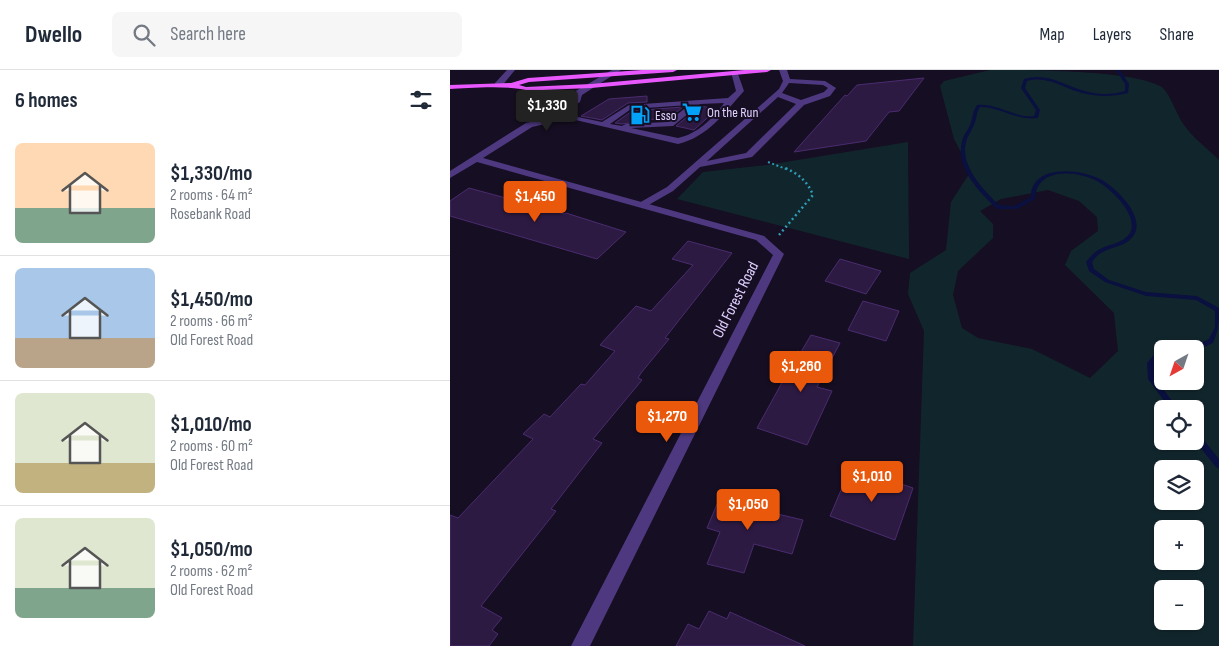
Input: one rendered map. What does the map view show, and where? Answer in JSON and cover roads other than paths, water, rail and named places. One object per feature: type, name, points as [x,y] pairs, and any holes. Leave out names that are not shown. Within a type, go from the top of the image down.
[{"type":"main road","points":[[511,85],[528,80],[673,70]]},
{"type":"main road","points":[[450,87],[498,85],[532,88],[591,86],[767,70]]},
{"type":"main road","points":[[532,88],[548,96],[550,100],[542,113]]},
{"type":"street","points":[[498,85],[511,70]]},
{"type":"street","points":[[529,125],[532,119],[566,98],[579,94],[617,70]]},
{"type":"street","points":[[784,70],[787,81]]},
{"type":"street","points":[[554,114],[603,125],[625,127],[673,141],[684,141],[693,137],[723,112],[730,100],[740,91],[734,74]]},
{"type":"street","points":[[642,205],[670,189],[777,94],[787,81]]},
{"type":"street","points":[[697,165],[749,155],[801,103],[827,94],[832,88],[825,83],[787,81]]},
{"type":"street","points":[[450,175],[529,125],[542,122],[577,100],[579,94]]},
{"type":"street","points":[[777,94],[801,103]]},
{"type":"street","points":[[603,125],[629,107],[648,108],[730,100]]},
{"type":"street","points":[[625,127],[648,123],[670,124],[698,102]]},
{"type":"street","name":"Old Forest Road","points":[[477,159],[760,238],[779,254],[580,646]]},
{"type":"waterway","points":[[1118,70],[1127,84],[1127,92],[1114,95],[1090,94],[1045,78],[1039,77],[1025,80],[1023,88],[1038,110],[1036,117],[1021,117],[994,107],[979,106],[964,141],[964,160],[972,178],[998,207],[1015,208],[1033,198],[1035,186],[1043,178],[1051,174],[1078,174],[1096,179],[1109,187],[1129,209],[1135,225],[1130,237],[1095,255],[1089,262],[1091,270],[1107,281],[1146,294],[1197,298],[1218,310],[1218,327],[1211,341],[1204,344]]},
{"type":"waterway","points":[[1154,359],[1150,363],[1154,382]]},
{"type":"waterway","points":[[1160,390],[1167,400]]},
{"type":"waterway","points":[[1204,446],[1219,465]]},
{"type":"place","name":"On the Run","points":[[692,112]]},
{"type":"place","name":"Esso","points":[[640,115]]}]
